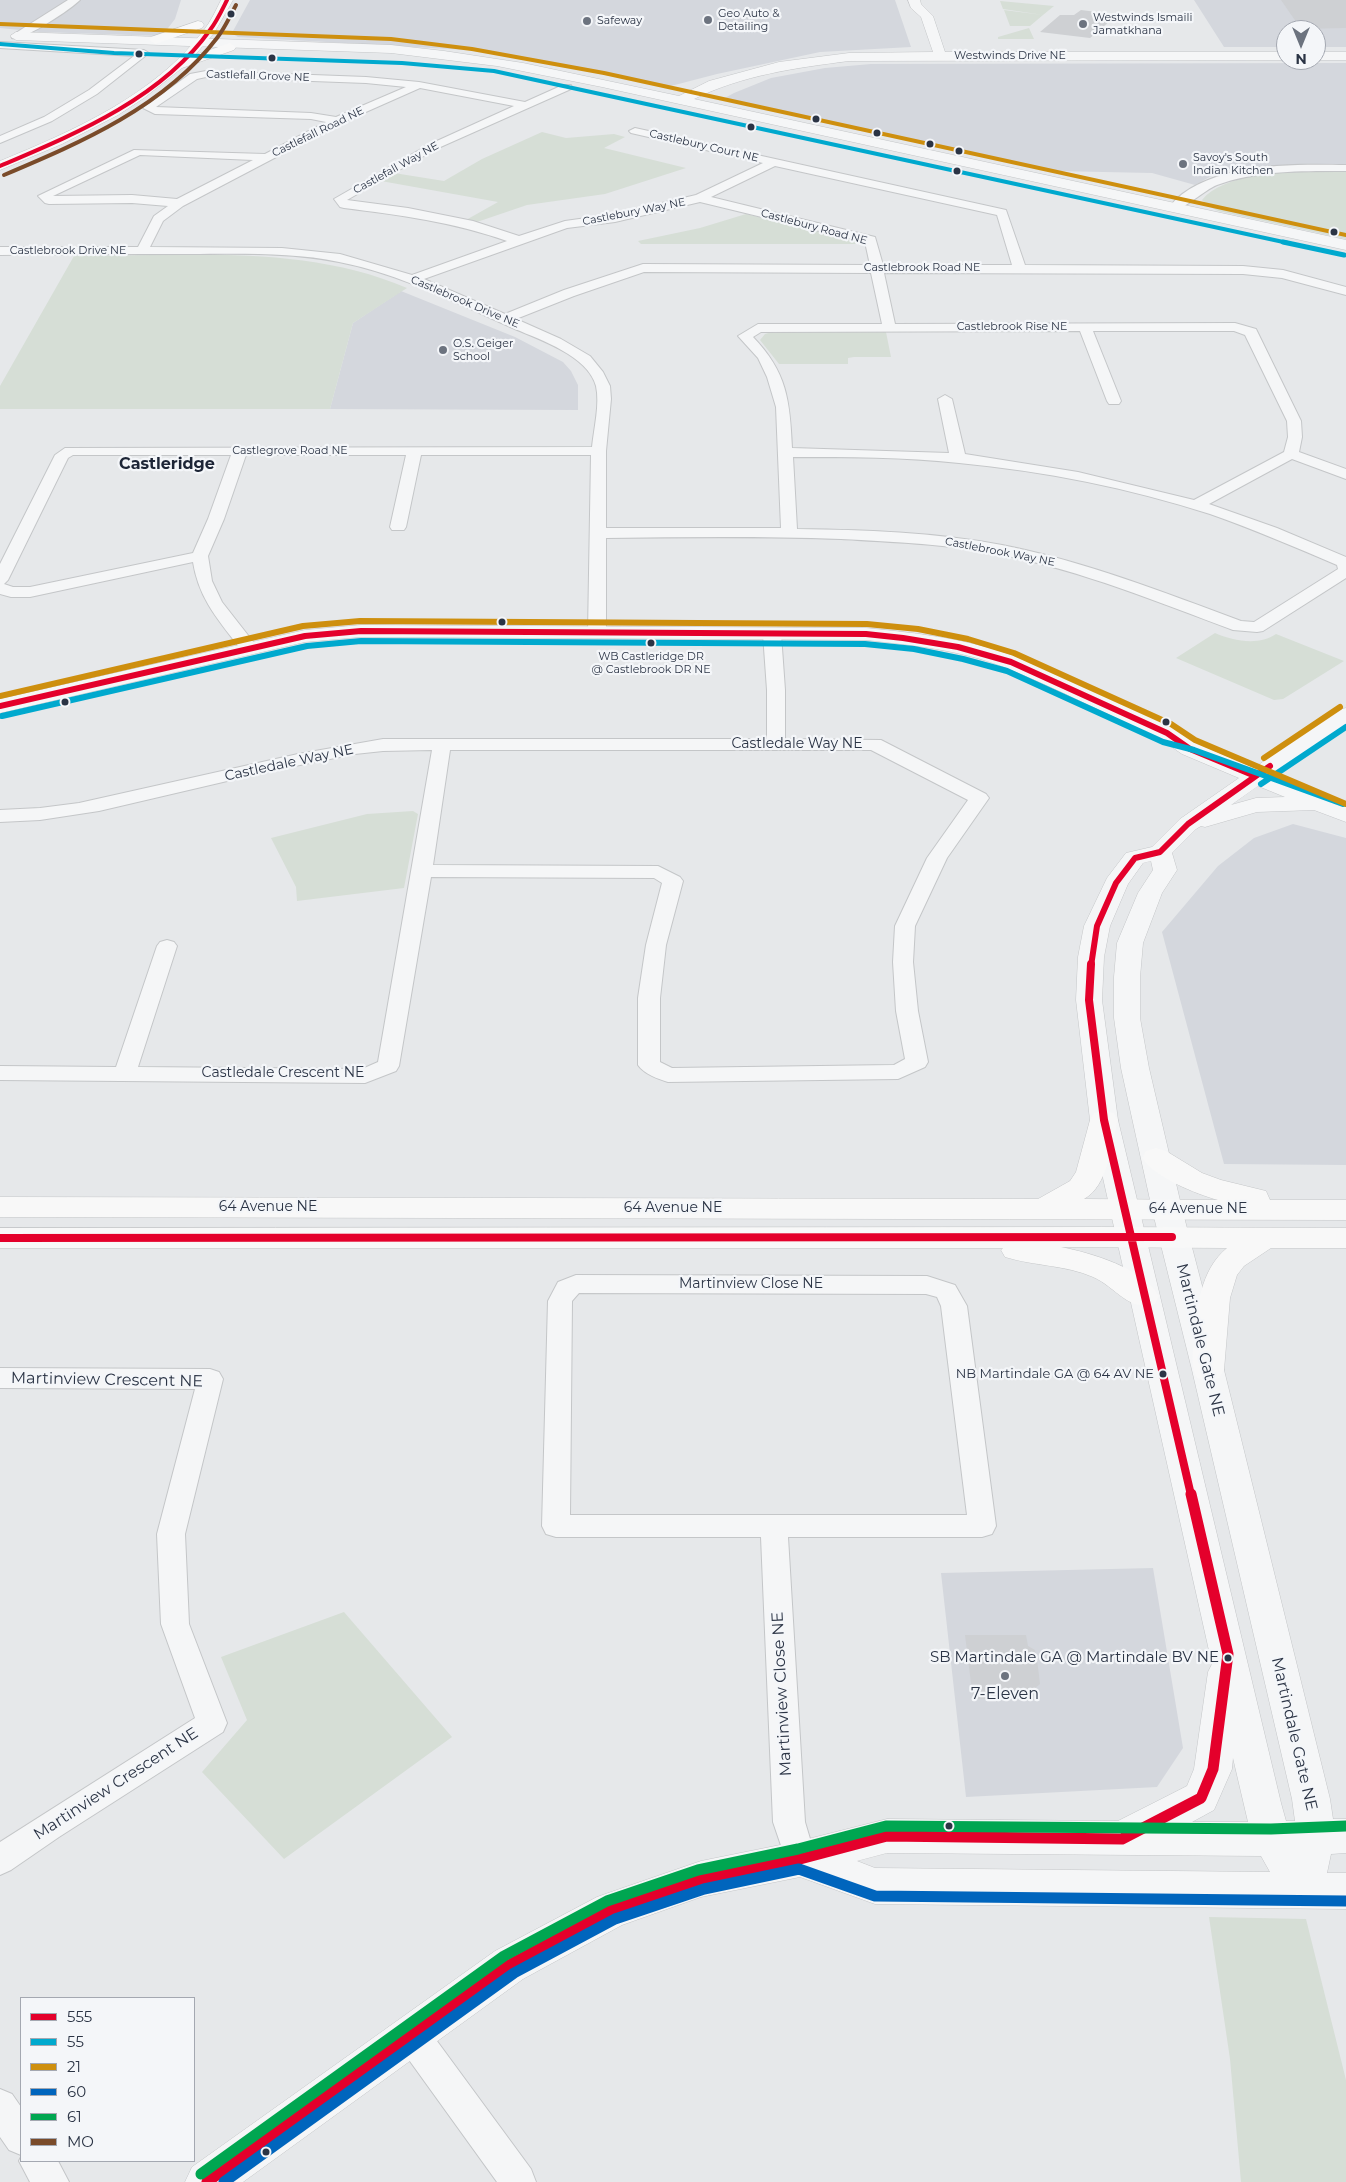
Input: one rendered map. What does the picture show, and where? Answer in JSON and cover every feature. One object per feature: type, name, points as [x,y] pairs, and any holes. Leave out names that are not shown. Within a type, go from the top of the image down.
[{"type":"main road","points":[[0,156],[86,116],[117,97],[189,44],[209,32],[227,0]]},
{"type":"main road","points":[[178,65],[204,13]]},
{"type":"main road","points":[[154,40],[198,25]]},
{"type":"main road","points":[[209,32],[234,45]]},
{"type":"main road","points":[[0,166],[101,119],[178,65],[234,45]]},
{"type":"main road","points":[[1045,1208],[1081,1188],[1090,1172],[1104,1120]]},
{"type":"main road","points":[[1156,1158],[1192,1180],[1215,1189],[1311,1210]]},
{"type":"main road","name":"64 Avenue NE","points":[[0,1207],[1045,1208],[1127,1223]]},
{"type":"main road","name":"64 Avenue NE","points":[[0,1238],[948,1238],[1127,1223],[1170,1223],[1311,1210],[1346,1210]]},
{"type":"main road","name":"64 Avenue NE","points":[[1170,1223],[1265,1238],[1346,1238]]},
{"type":"main road","points":[[948,1238],[1080,1262],[1104,1269],[1144,1296]]},
{"type":"main road","points":[[1208,1370],[1215,1292],[1223,1270],[1232,1260],[1265,1238]]},
{"type":"street","points":[[16,36],[75,0]]},
{"type":"street","points":[[914,0],[926,16],[940,56]]},
{"type":"street","points":[[926,16],[930,6],[928,0]]},
{"type":"street","points":[[0,34],[64,41],[234,45],[461,57],[526,67],[1346,245]]},
{"type":"street","points":[[16,36],[154,40],[189,44]]},
{"type":"street","points":[[0,45],[144,54],[93,92],[48,119],[0,140]]},
{"type":"street","points":[[13,56],[26,48]]},
{"type":"street","name":"Westwinds Drive NE","points":[[687,101],[714,88],[736,82],[736,79],[779,66],[836,58],[940,56],[1276,56]]},
{"type":"street","points":[[1326,56],[1346,56]]},
{"type":"street","name":"Castlefall Grove NE","points":[[337,121],[311,116],[155,111],[148,108],[194,76],[206,74],[366,80],[419,85]]},
{"type":"street","points":[[419,85],[524,105]]},
{"type":"street","name":"Castlefall Road NE","points":[[142,251],[158,219],[179,204],[265,157],[337,121],[419,85]]},
{"type":"street","name":"Castlefall Way NE","points":[[520,241],[473,225],[408,212],[344,204],[340,199],[432,147],[567,87]]},
{"type":"street","points":[[653,94],[714,88],[721,103],[735,112]]},
{"type":"street","name":"Castlebury Court NE","points":[[635,131],[774,162]]},
{"type":"street","points":[[179,204],[132,199],[49,200],[44,196],[138,152],[265,157]]},
{"type":"street","points":[[774,162],[1002,213],[1020,268]]},
{"type":"street","name":"Castlebury Way NE","points":[[413,279],[565,225],[615,218],[700,198],[774,162]]},
{"type":"street","points":[[1175,207],[1209,184],[1237,176],[1288,169],[1346,168]]},
{"type":"street","name":"Castlebury Road NE","points":[[700,198],[871,240],[890,327]]},
{"type":"street","points":[[4,264],[6,251]]},
{"type":"street","name":"Castlebrook Drive NE","points":[[6,251],[282,252],[340,258],[413,279],[556,342],[585,358],[596,372],[603,386],[604,398],[599,451],[597,632]]},
{"type":"street","points":[[1166,256],[1170,268]]},
{"type":"street","name":"Castlebrook Road NE","points":[[505,319],[569,293],[642,268],[1170,268],[1243,270],[1283,274],[1346,291]]},
{"type":"street","name":"Castlebrook Rise NE","points":[[789,533],[783,407],[774,377],[764,356],[745,336],[758,328],[1235,327],[1251,332],[1294,421],[1295,437],[1291,454]]},
{"type":"street","points":[[1086,328],[1114,401]]},
{"type":"street","points":[[945,399],[958,458]]},
{"type":"street","name":"Castlegrove Road NE","points":[[0,580],[62,455],[70,451],[599,451]]},
{"type":"street","points":[[240,451],[216,519],[200,556],[204,581],[214,602],[249,648]]},
{"type":"street","points":[[398,527],[414,451]]},
{"type":"street","name":"Castlebrook Way NE","points":[[598,533],[789,533],[912,537],[970,544],[1046,560],[1103,576],[1239,626],[1257,627],[1346,571],[1344,562],[1280,534],[1196,505],[1081,478],[958,458],[872,453],[784,452]]},
{"type":"street","points":[[1196,505],[1291,454],[1346,474]]},
{"type":"street","points":[[0,588],[11,592],[30,592],[200,556]]},
{"type":"street","points":[[0,706],[305,636],[361,632],[866,634],[916,639],[965,649],[1010,662],[1167,733],[1190,749],[1346,795]]},
{"type":"street","points":[[772,634],[776,690],[776,744]]},
{"type":"street","points":[[1304,1892],[1271,1839],[1104,1120],[1089,1000],[1091,957],[1097,926],[1116,883],[1135,858],[1160,852],[1188,824],[1346,715]]},
{"type":"street","name":"Castledale Crescent NE","points":[[0,1073],[365,1076],[388,1066],[442,744]]},
{"type":"street","name":"Castledale Way NE","points":[[0,816],[27,816],[74,811],[336,750],[383,745],[874,744],[979,798],[937,858],[905,926],[903,962],[907,1011],[917,1062],[898,1072],[668,1075],[649,1065],[649,998],[656,944],[673,881],[658,872],[422,871]]},
{"type":"street","points":[[1263,771],[1285,788],[1316,804],[1346,815]]},
{"type":"street","points":[[1188,824],[1256,805],[1316,804]]},
{"type":"street","name":"Martindale Gate NE","points":[[1160,852],[1166,870],[1150,893],[1130,943],[1127,977],[1127,1018],[1170,1223],[1208,1370],[1311,1799],[1331,1836],[1304,1892]]},
{"type":"street","points":[[125,1073],[167,946]]},
{"type":"street","name":"Martinview Close NE","points":[[576,1284],[927,1285],[946,1291],[954,1306],[982,1526],[774,1528],[556,1526],[560,1301],[566,1288],[576,1284]]},
{"type":"street","name":"Martinview Crescent NE","points":[[0,1378],[210,1379],[171,1534],[175,1624],[212,1722],[0,1860]]},
{"type":"street","name":"Martinview Close NE","points":[[774,1528],[789,1822],[800,1859]]},
{"type":"street","points":[[1122,1839],[1201,1798],[1213,1770],[1228,1654]]},
{"type":"street","points":[[207,2182],[509,1965],[611,1910],[701,1879],[800,1859],[887,1836],[1271,1839],[1331,1836]]},
{"type":"street","points":[[800,1859],[875,1886],[1346,1892]]},
{"type":"street","points":[[411,2034],[518,2182]]},
{"type":"street","points":[[0,2106],[20,2136]]},
{"type":"street","points":[[37,2162],[51,2182]]},
{"type":"shaded area","points":[[0,0],[181,0],[175,19],[162,36],[40,32],[0,28]]},
{"type":"shaded area","points":[[250,0],[895,0],[911,47],[820,52],[717,74],[667,87],[515,57],[468,50],[238,37],[233,34],[233,31]]},
{"type":"shaded area","points":[[1194,0],[1346,0],[1346,47],[1326,47],[1326,20],[1276,20],[1276,47],[1224,47]]},
{"type":"shaded area","points":[[1000,1],[1054,6],[1043,15],[1003,9]]},
{"type":"shaded area","points":[[1004,10],[1043,15],[1030,26],[1010,26]]},
{"type":"shaded area","points":[[1029,28],[1034,39],[998,39],[998,37]]},
{"type":"shaded area","points":[[1276,63],[1276,70],[1326,70],[1326,63],[1346,63],[1346,164],[1279,165],[1232,170],[1226,168],[1195,185],[1152,173],[1055,171],[723,99],[771,78],[825,68],[871,64]]},
{"type":"shaded area","points":[[542,132],[566,138],[614,134],[625,137],[604,148],[686,168],[605,194],[527,205],[477,222],[466,220],[498,202],[381,181],[394,173],[444,181],[482,159]]},
{"type":"shaded area","points":[[1290,172],[1346,172],[1346,239],[1218,211],[1208,206],[1202,200],[1214,190],[1230,182],[1249,177]]},
{"type":"shaded area","points":[[746,214],[859,241],[862,244],[641,244],[638,241],[700,228]]},
{"type":"shaded area","points":[[200,255],[286,259],[327,264],[368,274],[407,288],[353,323],[330,409],[0,409],[0,386],[74,256]]},
{"type":"shaded area","name":"O.S. Geiger School","points":[[401,291],[515,337],[563,362],[571,371],[578,385],[578,410],[330,409],[353,323]]},
{"type":"shaded area","points":[[772,332],[886,332],[891,357],[854,357],[848,358],[848,364],[779,364],[760,340],[765,334]]},
{"type":"shaded area","points":[[1215,633],[1246,641],[1262,640],[1276,634],[1344,661],[1283,699],[1274,700],[1176,658]]},
{"type":"shaded area","points":[[413,811],[418,814],[404,888],[297,901],[296,887],[271,838],[367,814]]},
{"type":"shaded area","points":[[1293,824],[1346,838],[1346,1165],[1224,1164],[1162,932],[1218,866],[1254,838]]},
{"type":"shaded area","points":[[1153,1568],[1183,1748],[1157,1787],[966,1797],[941,1573]]},
{"type":"shaded area","points":[[344,1612],[452,1737],[284,1859],[202,1772],[247,1720],[221,1657]]},
{"type":"shaded area","points":[[1209,1917],[1306,1919],[1346,2080],[1346,2182],[1241,2182],[1230,2059]]},
{"type":"building","points":[[1281,0],[1346,0],[1346,28],[1326,28],[1326,20],[1295,20]]},
{"type":"building","name":"Westwinds Ismaili Jamatkhana","points":[[1081,10],[1105,13],[1098,19],[1110,21],[1090,38],[1040,32],[1060,15],[1074,15]]},
{"type":"building","name":"7-Eleven","points":[[965,1635],[1026,1635],[1028,1646],[1035,1650],[1038,1667],[1040,1684],[1035,1688],[1036,1700],[973,1699]]},
{"type":"transit line","name":"555","points":[[0,166],[85,128],[139,96],[187,56],[211,29],[227,0]]},
{"type":"transit line","name":"MO","points":[[4,175],[91,136],[147,103],[173,84],[217,38],[236,5]]},
{"type":"transit line","name":"21","points":[[0,24],[391,39],[472,49],[604,73],[1346,235]]},
{"type":"transit line","name":"55","points":[[0,44],[114,53],[402,63],[494,71],[1344,255]]},
{"type":"transit line","name":"21","points":[[0,696],[303,626],[360,621],[867,624],[918,629],[968,639],[1014,653],[1171,724],[1195,740],[1346,804]]},
{"type":"transit line","name":"555","points":[[0,706],[305,636],[361,631],[866,634],[921,640],[958,647],[1011,662],[1167,733],[1190,749],[1255,776]]},
{"type":"transit line","name":"55","points":[[2,716],[307,646],[361,641],[865,644],[914,649],[963,659],[1007,671],[1163,742],[1194,750],[1343,804]]},
{"type":"transit line","name":"21","points":[[1264,758],[1340,707]]},
{"type":"transit line","name":"55","points":[[1261,784],[1346,727]]},
{"type":"transit line","name":"555","points":[[207,2182],[509,1965],[611,1910],[701,1879],[800,1859],[887,1836],[1122,1839],[1201,1798],[1213,1769],[1228,1654],[1104,1120],[1089,1000],[1091,957],[1097,926],[1116,883],[1135,858],[1160,852],[1188,824],[1270,766]]},
{"type":"transit line","name":"555","points":[[0,1238],[1172,1237]]},
{"type":"transit line","name":"61","points":[[201,2174],[504,1956],[607,1901],[698,1870],[798,1849],[886,1826],[1271,1829],[1346,1826]]},
{"type":"transit line","name":"60","points":[[224,2182],[514,1973],[615,1919],[704,1889],[799,1869],[875,1896],[1346,1901]]},
{"type":"place","name":"Geo Auto & Detailing","points":[[708,20]]},
{"type":"place","name":"Safeway","points":[[587,21]]},
{"type":"place","name":"Westwinds Ismaili Jamatkhana","points":[[1083,24]]},
{"type":"place","name":"Savoy's South Indian Kitchen","points":[[1183,164]]},
{"type":"place","name":"O.S. Geiger School","points":[[443,350]]},
{"type":"place","name":"WB Castleridge DR @ Castlebrook DR NE","points":[[651,643]]},
{"type":"place","name":"NB Martindale GA @ 64 AV NE","points":[[1163,1374]]},
{"type":"place","name":"SB Martindale GA @ Martindale BV NE","points":[[1228,1658]]},
{"type":"place","name":"7-Eleven","points":[[1005,1676]]},
{"type":"district","name":"Castleridge","points":[[167,464]]}]
